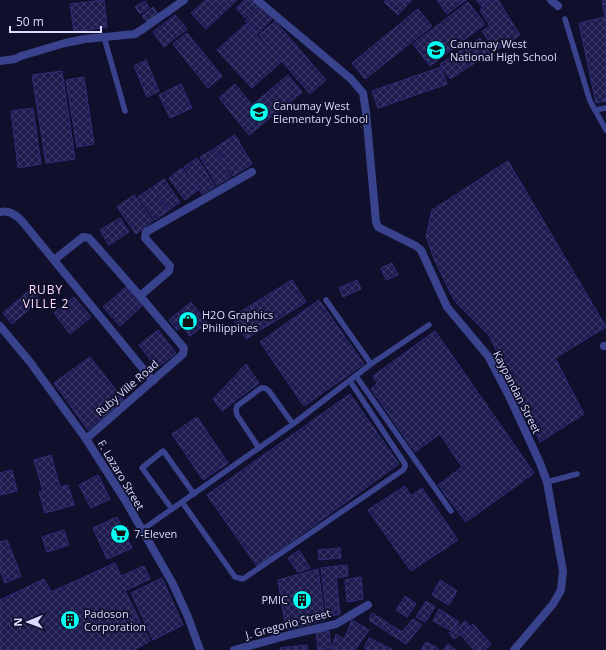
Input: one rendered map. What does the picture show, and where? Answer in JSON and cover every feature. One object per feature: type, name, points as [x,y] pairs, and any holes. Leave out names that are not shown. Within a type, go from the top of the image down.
[{"type":"street","points":[[0,61],[15,59],[65,42],[135,34],[184,0]]},
{"type":"street","name":"Kaypandan Street","points":[[257,0],[351,79],[363,93],[376,222],[378,227],[421,250],[447,307],[488,356],[534,449],[547,482],[563,571],[561,590],[553,604],[514,650]]},
{"type":"street","points":[[551,0],[558,6]]},
{"type":"street","points":[[54,260],[86,236],[140,296],[169,271],[170,268],[170,266],[145,238],[146,232],[252,172]]},
{"type":"street","points":[[0,212],[6,211],[17,217],[153,381]]},
{"type":"street","name":"Ruby Ville Road","points":[[86,439],[182,354],[184,348],[140,296]]},
{"type":"street","name":"F. Lazaro Street","points":[[0,326],[39,374],[86,439],[142,530],[176,590],[200,650]]},
{"type":"street","name":"J. Gregorio Street","points":[[234,650],[336,624],[368,605]]},
{"type":"lane","points":[[565,19],[590,101],[606,130]]},
{"type":"lane","points":[[104,37],[125,111]]},
{"type":"lane","points":[[595,110],[606,108]]},
{"type":"lane","points":[[326,300],[371,364]]},
{"type":"lane","points":[[142,530],[293,424],[371,364],[429,325]]},
{"type":"lane","points":[[356,376],[451,511]]},
{"type":"lane","points":[[182,502],[235,577],[243,579],[403,470],[406,467],[405,464],[350,381]]},
{"type":"lane","points":[[259,448],[237,415],[236,410],[237,406],[261,388],[265,388],[269,391],[293,424]]},
{"type":"lane","points":[[172,510],[142,468],[163,451],[194,494]]},
{"type":"lane","points":[[547,482],[577,474]]},
{"type":"building","points":[[104,0],[107,27],[74,32],[70,4]]},
{"type":"building","points":[[206,0],[237,0],[206,29],[191,13]]},
{"type":"building","points":[[245,0],[253,0],[259,6],[245,18],[236,8]]},
{"type":"building","points":[[386,0],[412,0],[398,15],[384,2]]},
{"type":"building","points":[[437,0],[466,0],[447,14]]},
{"type":"building","points":[[476,0],[492,0],[482,7]]},
{"type":"building","points":[[495,0],[498,0],[520,35],[495,51],[482,31],[490,26],[480,10]]},
{"type":"building","points":[[606,0],[606,101],[596,103],[579,23],[605,17],[602,1]]},
{"type":"building","points":[[145,1],[149,8],[140,14],[135,7]]},
{"type":"building","points":[[468,2],[485,24],[430,66],[413,44]]},
{"type":"building","points":[[261,6],[272,19],[257,34],[245,21]]},
{"type":"building","points":[[153,7],[158,14],[147,22],[142,16]]},
{"type":"building","points":[[418,9],[432,26],[365,79],[352,63]]},
{"type":"building","points":[[175,15],[187,29],[164,47],[153,32]]},
{"type":"building","points":[[275,21],[326,80],[310,94],[259,35]]},
{"type":"building","points":[[246,24],[281,62],[252,88],[217,50]]},
{"type":"building","points":[[187,33],[222,76],[208,88],[173,44]]},
{"type":"building","points":[[480,38],[490,53],[450,79],[440,64]]},
{"type":"building","points":[[146,60],[159,91],[147,97],[134,66]]},
{"type":"building","points":[[441,67],[447,84],[378,108],[372,91]]},
{"type":"building","points":[[62,71],[75,159],[46,163],[32,75]]},
{"type":"building","points":[[288,75],[302,92],[249,135],[219,98],[235,84],[252,105]]},
{"type":"building","points":[[84,77],[94,144],[77,147],[66,80]]},
{"type":"building","points":[[181,84],[192,108],[170,118],[159,95]]},
{"type":"building","points":[[33,108],[41,164],[18,168],[11,111]]},
{"type":"building","points":[[235,135],[252,164],[233,176],[215,148]]},
{"type":"building","points":[[214,149],[231,177],[217,185],[200,157]]},
{"type":"building","points":[[197,158],[215,186],[202,194],[184,167]]},
{"type":"building","points":[[508,161],[606,327],[555,358],[584,414],[540,442],[489,335],[454,300],[435,261],[426,237],[432,210]]},
{"type":"building","points":[[182,168],[198,190],[185,200],[169,178]]},
{"type":"building","points":[[164,179],[180,202],[169,210],[153,187]]},
{"type":"building","points":[[151,188],[168,211],[155,220],[138,197]]},
{"type":"building","points":[[134,195],[153,221],[136,234],[117,207]]},
{"type":"building","points":[[120,218],[129,232],[109,245],[100,230]]},
{"type":"building","points":[[392,263],[398,275],[386,280],[381,268]]},
{"type":"building","points":[[292,280],[306,302],[246,339],[232,317]]},
{"type":"building","points":[[357,280],[361,289],[343,297],[339,288]]},
{"type":"building","points":[[126,287],[142,306],[120,326],[103,307]]},
{"type":"building","points":[[31,289],[40,300],[12,324],[3,313]]},
{"type":"building","points":[[74,297],[91,317],[70,334],[54,313]]},
{"type":"building","points":[[319,300],[364,364],[304,406],[260,342]]},
{"type":"building","points":[[191,302],[207,323],[190,336],[182,326],[177,330],[169,320]]},
{"type":"building","points":[[158,330],[176,353],[157,368],[139,345]]},
{"type":"building","points":[[435,331],[534,473],[466,522],[438,485],[462,467],[440,434],[415,452],[371,389],[377,383],[373,376]]},
{"type":"building","points":[[90,357],[124,400],[88,430],[54,383]]},
{"type":"building","points":[[246,364],[259,383],[222,411],[213,399]]},
{"type":"building","points":[[350,394],[399,464],[257,566],[207,495]]},
{"type":"building","points":[[197,417],[228,463],[203,480],[172,434]]},
{"type":"building","points":[[51,455],[60,487],[68,485],[74,505],[45,513],[39,492],[43,491],[34,460]]},
{"type":"building","points":[[12,470],[17,491],[0,495],[0,473]]},
{"type":"building","points":[[98,475],[110,499],[91,508],[79,485]]},
{"type":"building","points":[[405,486],[411,496],[422,488],[458,540],[411,571],[368,510]]},
{"type":"building","points":[[117,517],[132,548],[107,559],[93,528]]},
{"type":"building","points":[[64,530],[69,545],[47,552],[42,537]]},
{"type":"building","points":[[7,540],[21,576],[5,583],[0,570],[0,542]]},
{"type":"building","points":[[340,548],[341,558],[319,560],[318,550]]},
{"type":"building","points":[[299,550],[310,568],[298,572],[288,558]]},
{"type":"building","name":"Padoson Corporation","points":[[115,563],[121,576],[144,566],[150,579],[125,591],[150,641],[134,650],[0,650],[0,600],[44,579],[51,592]]},
{"type":"building","points":[[347,565],[348,576],[336,578],[340,614],[327,617],[321,568]]},
{"type":"building","name":"PMIC","points":[[318,569],[325,620],[286,630],[278,580]]},
{"type":"building","points":[[361,577],[363,599],[347,602],[345,580]]},
{"type":"building","points":[[162,578],[183,625],[153,640],[131,593]]},
{"type":"building","points":[[440,580],[457,591],[449,605],[432,595]]},
{"type":"building","points":[[405,596],[416,604],[407,617],[396,610]]},
{"type":"building","points":[[426,601],[435,607],[425,622],[416,617]]},
{"type":"building","points":[[439,609],[459,622],[452,631],[433,621]]},
{"type":"building","points":[[372,613],[402,632],[413,619],[422,625],[406,644],[369,620]]},
{"type":"building","points":[[352,620],[369,630],[355,650],[331,650],[336,634],[344,639]]},
{"type":"building","points":[[466,621],[470,627],[454,639],[449,633]]},
{"type":"building","points":[[473,624],[491,644],[485,650],[474,650],[461,635]]},
{"type":"building","points":[[329,631],[331,648],[318,650],[316,632]]},
{"type":"building","points":[[369,638],[393,650],[369,650],[364,648]]},
{"type":"building","points":[[426,642],[438,648],[438,650],[421,650]]},
{"type":"building","points":[[448,644],[456,650],[443,650]]},
{"type":"building","points":[[307,645],[308,650],[280,650],[280,648]]},
{"type":"place","name":"Canumay West National High School","points":[[436,50]]},
{"type":"place","name":"Canumay West Elementary School","points":[[259,112]]},
{"type":"place","name":"H2O Graphics Philippines","points":[[188,321]]},
{"type":"place","name":"7-Eleven","points":[[120,534]]},
{"type":"place","name":"PMIC","points":[[302,600]]},
{"type":"place","name":"Padoson Corporation","points":[[70,620]]},
{"type":"district","name":"RUBY VILLE 2","points":[[46,297]]}]
